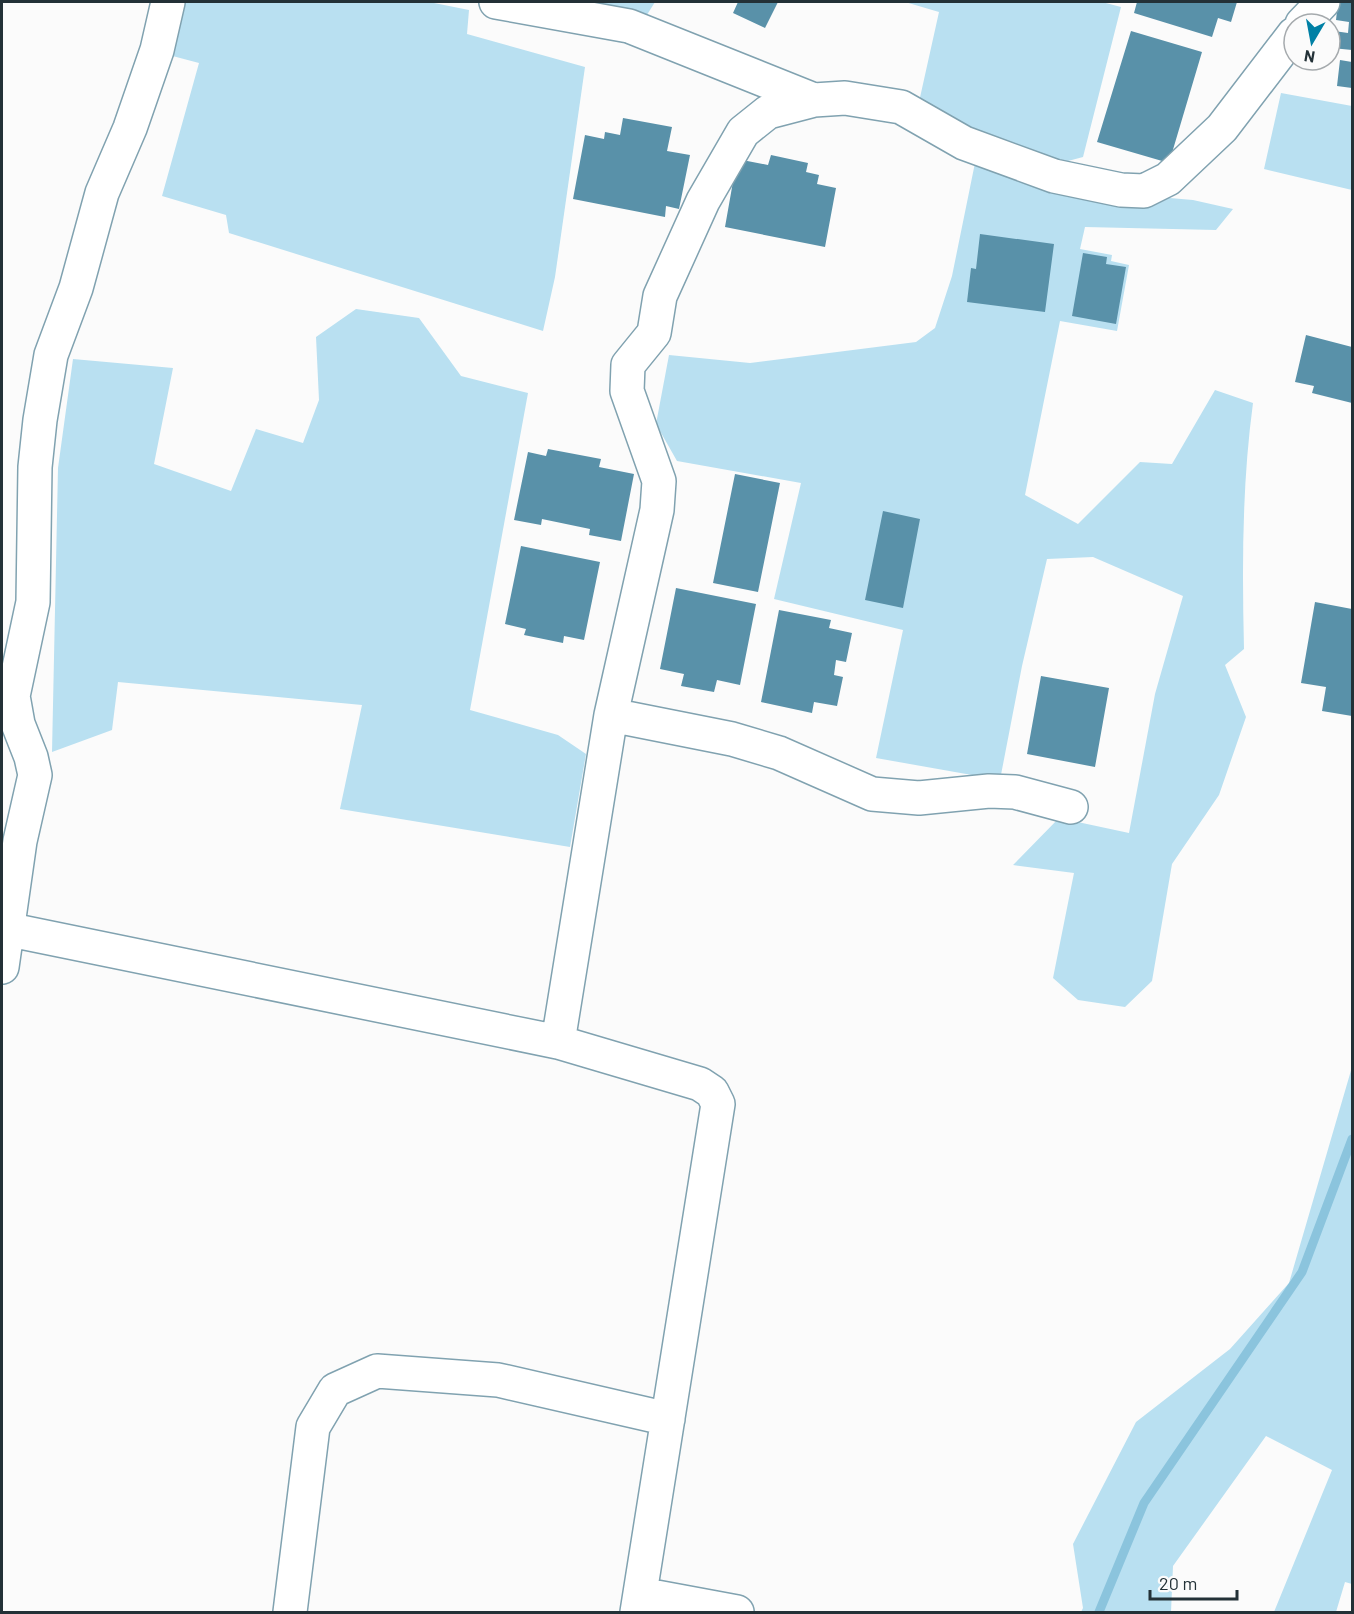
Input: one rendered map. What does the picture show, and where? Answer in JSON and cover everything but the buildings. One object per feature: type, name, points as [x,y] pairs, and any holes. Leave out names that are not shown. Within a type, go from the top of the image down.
[{"type":"street","points":[[2,968],[20,841],[35,776],[32,757],[18,724],[13,696],[33,602],[35,467],[51,355],[76,288],[102,193],[130,128],[157,50],[168,2]]},
{"type":"street","points":[[496,2],[629,26],[814,100]]},
{"type":"street","points":[[558,1042],[611,715],[657,510],[659,481],[627,391],[628,365],[654,333],[660,296],[703,201],[744,132],[768,112],[814,100],[846,98],[901,107],[964,143],[1054,176],[1121,190],[1144,191],[1168,179],[1222,128],[1282,50]]},
{"type":"street","points":[[611,715],[732,739],[779,753],[872,794],[919,798],[989,791],[1016,792],[1071,807]]},
{"type":"street","points":[[6,929],[558,1042],[700,1084],[712,1092],[718,1104],[639,1603],[737,1612]]},
{"type":"street","points":[[290,1612],[313,1427],[335,1390],[377,1371],[498,1380],[668,1419]]},
{"type":"shaded area","points":[[181,2],[429,2],[469,10],[467,34],[585,67],[555,277],[543,331],[229,233],[226,215],[162,196],[199,63],[165,54]]},
{"type":"shaded area","points":[[540,2],[655,2],[645,18]]},
{"type":"shaded area","points":[[905,2],[1102,2],[1121,7],[1083,157],[1053,165],[983,140],[919,102],[939,12]]},
{"type":"shaded area","points":[[1281,93],[1352,106],[1352,190],[1264,169]]},
{"type":"shaded area","points":[[976,158],[1077,190],[1193,200],[1233,209],[1216,230],[1085,227],[1080,249],[1112,255],[1111,261],[1129,265],[1117,331],[1060,321],[1025,495],[1078,524],[1140,462],[1172,464],[1215,390],[1253,403],[1244,526],[1244,649],[1225,665],[1246,717],[1219,795],[1172,864],[1152,981],[1125,1007],[1078,1000],[1053,978],[1074,873],[1013,865],[1059,818],[1129,833],[1155,694],[1183,596],[1093,557],[1047,559],[1022,666],[1000,780],[876,758],[903,630],[774,599],[801,483],[677,461],[656,424],[669,355],[750,363],[916,342],[935,328],[952,276]]},
{"type":"shaded area","points":[[356,309],[419,318],[461,376],[528,393],[470,710],[558,735],[586,754],[570,847],[340,809],[362,705],[118,682],[112,730],[52,752],[58,468],[73,359],[173,368],[154,464],[231,491],[256,429],[303,443],[319,400],[316,337]]},
{"type":"shaded area","points":[[1352,1067],[1352,1584],[1345,1582],[1336,1612],[1274,1612],[1332,1470],[1266,1436],[1173,1566],[1171,1612],[1081,1612],[1083,1608],[1073,1544],[1136,1422],[1230,1349],[1289,1283]]},
{"type":"waterway","points":[[1099,1612],[1144,1503],[1302,1272],[1352,1139]]}]
